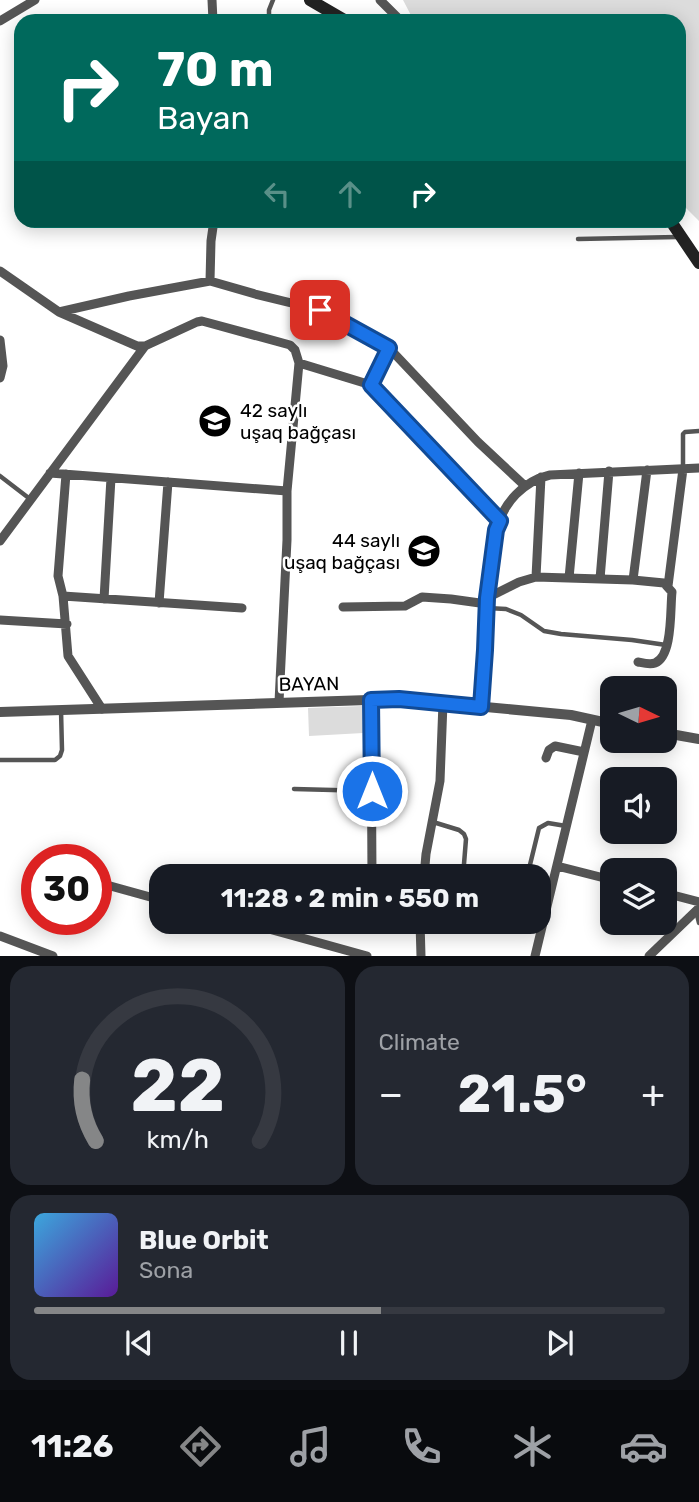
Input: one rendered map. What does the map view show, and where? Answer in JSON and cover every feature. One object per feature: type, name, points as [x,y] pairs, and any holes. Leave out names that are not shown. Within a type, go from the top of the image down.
[{"type":"main road","points":[[310,0],[334,14]]},
{"type":"main road","points":[[675,228],[699,262]]},
{"type":"street","points":[[0,21],[35,0]]},
{"type":"street","points":[[380,0],[394,14]]},
{"type":"street","points":[[210,281],[213,228]]},
{"type":"street","points":[[0,271],[59,312],[137,346],[145,346],[197,321],[207,321],[290,345],[295,350],[299,363],[287,491],[279,702]]},
{"type":"street","points":[[59,312],[210,281],[320,310],[389,348],[478,442],[524,485]]},
{"type":"street","points":[[0,340],[3,366],[0,378]]},
{"type":"street","points":[[0,541],[145,346]]},
{"type":"street","points":[[371,385],[389,348]]},
{"type":"street","points":[[299,363],[371,385],[500,521]]},
{"type":"street","points":[[668,586],[683,468]]},
{"type":"street","points":[[481,707],[487,603],[496,530],[509,501],[524,485],[541,477],[699,468]]},
{"type":"street","points":[[633,580],[647,470]]},
{"type":"street","points":[[600,579],[610,471]]},
{"type":"street","points":[[50,473],[287,491]]},
{"type":"street","points":[[569,578],[579,473]]},
{"type":"street","points":[[66,474],[58,576],[63,596],[68,656],[102,709]]},
{"type":"street","points":[[536,577],[541,477]]},
{"type":"street","points":[[104,599],[111,478]]},
{"type":"street","points":[[159,603],[168,482]]},
{"type":"street","points":[[343,607],[405,606],[422,597],[487,603],[519,582],[536,577],[664,583],[672,592],[666,652],[652,664],[638,662]]},
{"type":"street","points":[[63,596],[242,608]]},
{"type":"street","points":[[0,620],[66,624]]},
{"type":"street","name":"BAYAN","points":[[0,712],[399,699],[571,716],[600,722]]},
{"type":"street","points":[[371,700],[372,864]]},
{"type":"street","points":[[426,864],[440,781],[443,703]]},
{"type":"street","points":[[551,890],[592,720]]},
{"type":"street","points":[[677,735],[699,739]]},
{"type":"street","points":[[546,758],[549,750],[555,746],[584,752]]},
{"type":"street","points":[[557,866],[600,877]]},
{"type":"street","points":[[112,886],[149,897]]},
{"type":"street","points":[[649,956],[698,907],[677,898]]},
{"type":"street","points":[[287,934],[367,956]]},
{"type":"street","points":[[420,934],[421,956]]},
{"type":"street","points":[[420,944],[423,934]]},
{"type":"street","points":[[535,956],[540,934]]},
{"type":"street","points":[[0,936],[53,956]]},
{"type":"lane","points":[[578,239],[681,237]]},
{"type":"lane","points":[[683,468],[683,434],[699,431]]},
{"type":"lane","points":[[0,476],[31,499]]},
{"type":"lane","points":[[487,603],[521,615],[544,631],[667,645]]},
{"type":"lane","points":[[0,760],[55,760],[60,756],[61,710]]},
{"type":"lane","points":[[294,789],[372,791]]},
{"type":"lane","points":[[432,822],[464,834],[464,864]]},
{"type":"lane","points":[[530,864],[539,828],[548,823],[566,826]]},
{"type":"lane","points":[[698,907],[699,923]]},
{"type":"shaded area","points":[[403,0],[699,0],[699,221],[686,208],[686,14],[410,14]]},
{"type":"shaded area","points":[[362,706],[363,733],[309,736],[308,708]]},
{"type":"place","name":"42 saylı uşaq bağçası","points":[[215,421]]},
{"type":"place","name":"44 saylı uşaq bağçası","points":[[424,551]]},
{"type":"route","points":[[320,310],[389,348],[371,385],[500,521],[496,530],[487,598],[481,707],[399,699],[371,700],[372,791]]}]
